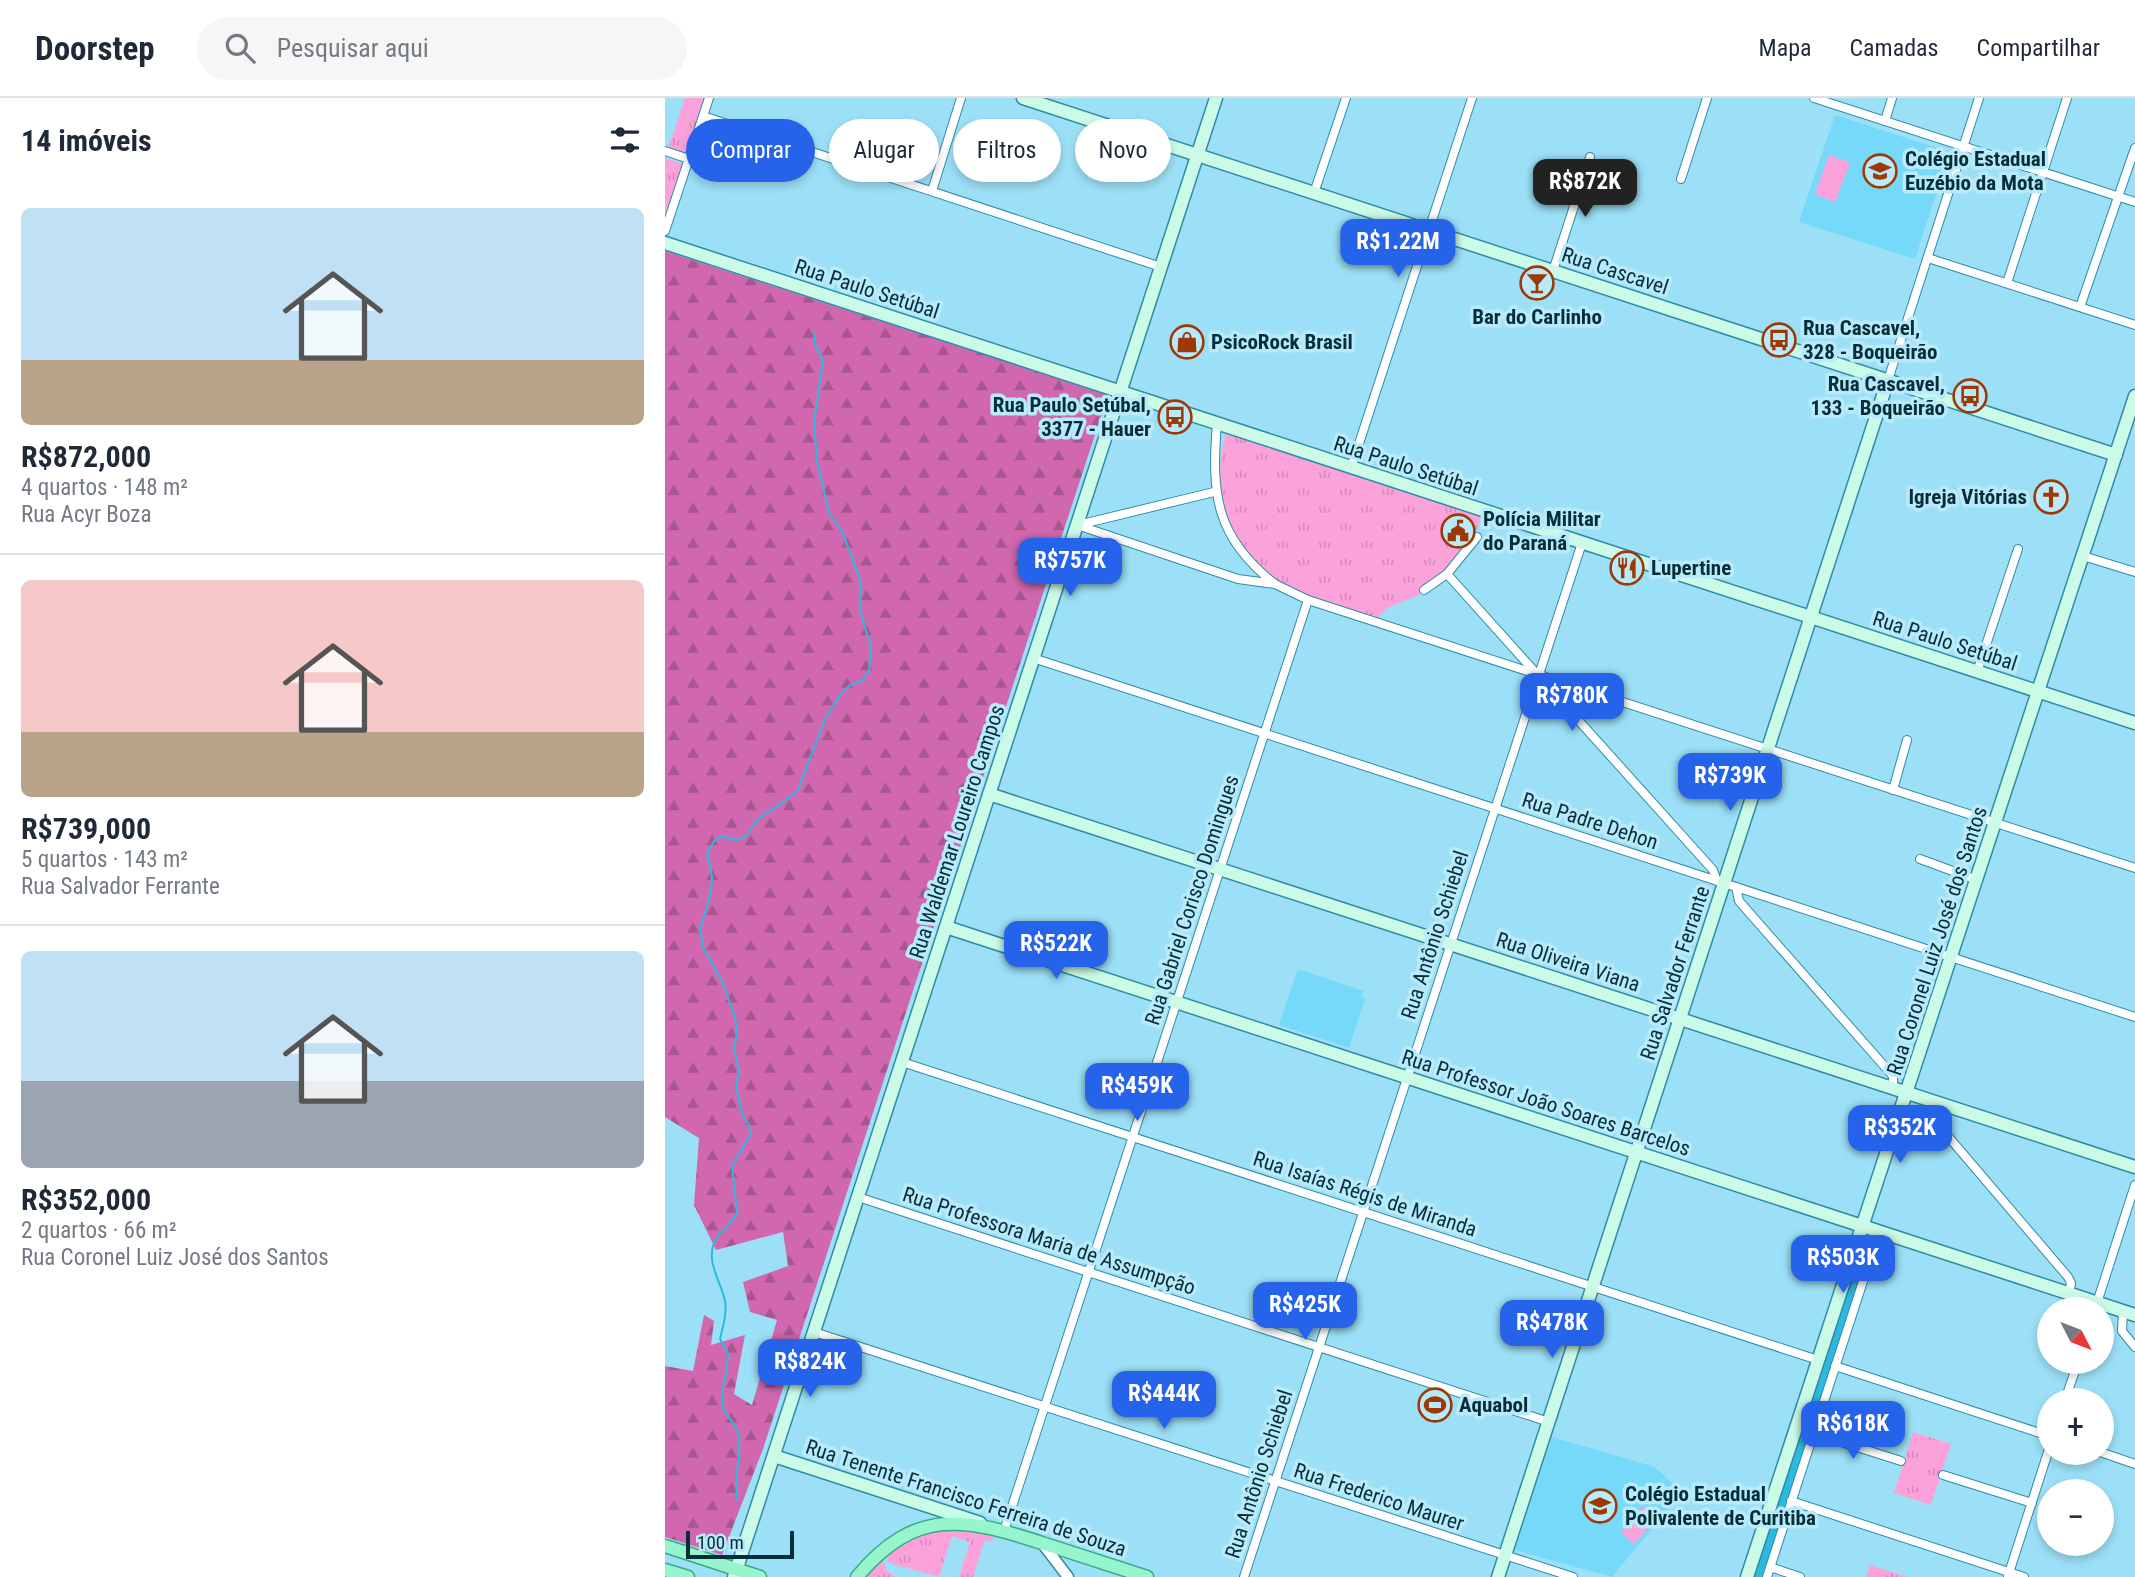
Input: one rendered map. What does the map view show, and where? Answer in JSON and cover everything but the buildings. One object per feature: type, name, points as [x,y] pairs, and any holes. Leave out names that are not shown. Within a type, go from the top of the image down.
[{"type":"main road","name":"Rua Cascavel","points":[[1023,98],[2116,455]]},
{"type":"main road","name":"Rua Waldemar Loureiro Campos","points":[[736,1573],[1216,98]]},
{"type":"main road","name":"Rua Paulo Setúbal","points":[[665,243],[2135,723]]},
{"type":"main road","name":"Rua Salvador Ferrante","points":[[1498,1577],[1888,380]]},
{"type":"main road","name":"Rua Coronel Luiz José dos Santos","points":[[1747,1577],[2116,455],[2131,420],[2135,396]]},
{"type":"main road","name":"Rua Oliveira Viana","points":[[989,794],[2135,1167]]},
{"type":"main road","name":"Rua Professor João Soares Barcelos","points":[[946,927],[2076,1297]]},
{"type":"main road","name":"Rua Tenente Francisco Ferreira de Souza","points":[[774,1456],[1147,1577]]},
{"type":"main road","points":[[857,1577],[887,1547],[927,1527],[964,1522],[1004,1531]]},
{"type":"main road","points":[[665,1546],[736,1573],[760,1577]]},
{"type":"main road","points":[[665,1570],[688,1577]]},
{"type":"street","points":[[702,119],[709,98]]},
{"type":"street","points":[[932,191],[961,98]]},
{"type":"street","points":[[1314,193],[1346,98]]},
{"type":"street","points":[[1351,468],[1472,98]]},
{"type":"street","points":[[1681,179],[1707,98]]},
{"type":"street","points":[[1814,98],[2135,202]]},
{"type":"street","points":[[1885,121],[1892,98]]},
{"type":"street","points":[[1888,380],[1979,98]]},
{"type":"street","points":[[2007,283],[2067,98]]},
{"type":"street","points":[[703,116],[1161,267]]},
{"type":"street","points":[[2080,307],[2135,148]]},
{"type":"street","points":[[665,151],[686,158]]},
{"type":"street","points":[[1553,271],[1590,157]]},
{"type":"street","points":[[665,231],[686,168]]},
{"type":"street","points":[[1928,258],[2135,325]]},
{"type":"street","points":[[1217,424],[1214,492],[1222,520],[1236,545],[1275,584]]},
{"type":"street","points":[[1077,525],[1214,492]]},
{"type":"street","points":[[1077,525],[1238,579],[1275,584],[1308,600],[2135,868]]},
{"type":"street","points":[[1424,590],[1447,574],[1477,537]]},
{"type":"street","name":"Rua Antônio Schiebel","points":[[1244,1577],[1582,543]]},
{"type":"street","points":[[1977,672],[2018,549]]},
{"type":"street","points":[[2083,555],[2135,572]]},
{"type":"street","points":[[1447,574],[1713,870],[1893,1076],[1893,1088]]},
{"type":"street","name":"Rua Gabriel Corisco Domingues","points":[[1004,1531],[1308,600]]},
{"type":"street","name":"Rua Padre Dehon","points":[[1033,658],[2135,1017]]},
{"type":"street","points":[[1893,790],[1906,740]]},
{"type":"street","points":[[1920,859],[1977,880]]},
{"type":"street","name":"Rua Isaías Régis de Miranda","points":[[902,1062],[1818,1360]]},
{"type":"street","points":[[1944,1105],[1941,1128],[2067,1277],[2071,1283],[2069,1294]]},
{"type":"street","points":[[2099,1297],[2135,1185]]},
{"type":"street","name":"Rua Professora Maria de Assumpção","points":[[858,1197],[1549,1422]]},
{"type":"street","points":[[1767,1577],[1879,1232]]},
{"type":"street","points":[[2129,1313],[2122,1331],[2135,1347]]},
{"type":"street","name":"Rua Frederico Maurer","points":[[814,1332],[1573,1577]]},
{"type":"street","points":[[1835,1366],[2037,1432]]},
{"type":"street","points":[[1813,1433],[1901,1461]]},
{"type":"street","points":[[2114,1457],[2135,1464]]},
{"type":"street","points":[[2009,1575],[2044,1465]]},
{"type":"street","points":[[1943,1475],[2032,1503]]},
{"type":"street","points":[[1791,1501],[2009,1575],[2024,1577]]},
{"type":"street","points":[[1042,1543],[1068,1577]]},
{"type":"street","points":[[1770,1567],[1800,1577]]},
{"type":"shaded area","name":"Colégio Estadual Euzébio da Mota","points":[[1835,115],[1950,152],[1915,259],[1799,222]]},
{"type":"shaded area","points":[[1298,969],[1363,991],[1361,996],[1365,998],[1349,1048],[1279,1025]]},
{"type":"shaded area","name":"Colégio Estadual Polivalente de Curitiba","points":[[1552,1437],[1655,1467],[1682,1493],[1612,1577],[1515,1550]]},
{"type":"green space","points":[[685,98],[705,98],[698,119],[686,119],[686,155],[668,149]]},
{"type":"green space","points":[[1829,155],[1850,163],[1835,202],[1815,194]]},
{"type":"green space","points":[[665,158],[683,164],[665,219]]},
{"type":"green space","points":[[665,251],[1108,395],[763,1449],[722,1555],[665,1537],[665,1366],[693,1371],[704,1315],[714,1321],[711,1345],[745,1335],[734,1394],[752,1405],[777,1320],[750,1312],[743,1282],[788,1266],[783,1232],[716,1250],[694,1205],[699,1138],[665,1117]]},
{"type":"green space","points":[[1226,433],[1482,517],[1472,539],[1458,559],[1440,576],[1420,589],[1422,594],[1387,608],[1376,619],[1324,603],[1276,580],[1244,550],[1234,533],[1221,495],[1221,454]]},
{"type":"green space","points":[[1913,1432],[1951,1444],[1931,1505],[1894,1493]]},
{"type":"green space","points":[[1644,1506],[1657,1518],[1634,1544],[1621,1532]]},
{"type":"green space","points":[[947,1526],[987,1533],[994,1538],[992,1542],[985,1540],[973,1577],[959,1577],[970,1542],[952,1536],[939,1577],[889,1563],[887,1554],[899,1541]]},
{"type":"green space","points":[[882,1554],[886,1570],[896,1577],[862,1577]]},
{"type":"green space","points":[[1870,1565],[1907,1577],[1866,1577]]},
{"type":"waterway","points":[[737,1500],[739,1440],[737,1429],[723,1407],[728,1353],[720,1339],[725,1306],[713,1266],[712,1251],[716,1239],[737,1213],[732,1166],[750,1135],[736,1085],[739,1072],[734,1048],[737,1033],[735,1017],[722,981],[703,947],[700,930],[711,892],[712,877],[707,853],[715,840],[723,836],[736,840],[745,837],[758,819],[797,792],[826,717],[840,695],[850,685],[862,681],[869,671],[871,647],[861,614],[860,580],[843,533],[829,513],[817,461],[814,423],[823,360],[814,343],[815,333]]},
{"type":"waterway","points":[[1757,1577],[1867,1238]]},
{"type":"place","name":"Colégio Estadual Euzébio da Mota","points":[[1880,171]]},
{"type":"place","name":"Bar do Carlinho","points":[[1537,283]]},
{"type":"place","name":"Rua Cascavel, 328 - Boqueirão","points":[[1779,340]]},
{"type":"place","name":"PsicoRock Brasil","points":[[1187,342]]},
{"type":"place","name":"Rua Cascavel, 133 - Boqueirão","points":[[1970,396]]},
{"type":"place","name":"Rua Paulo Setúbal, 3377 - Hauer","points":[[1175,417]]},
{"type":"place","name":"Igreja Vitórias","points":[[2051,497]]},
{"type":"place","name":"Polícia Militar do Paraná","points":[[1458,531]]},
{"type":"place","name":"Lupertine","points":[[1627,568]]},
{"type":"place","name":"Aquabol","points":[[1435,1405]]},
{"type":"place","name":"Colégio Estadual Polivalente de Curitiba","points":[[1600,1506]]}]
